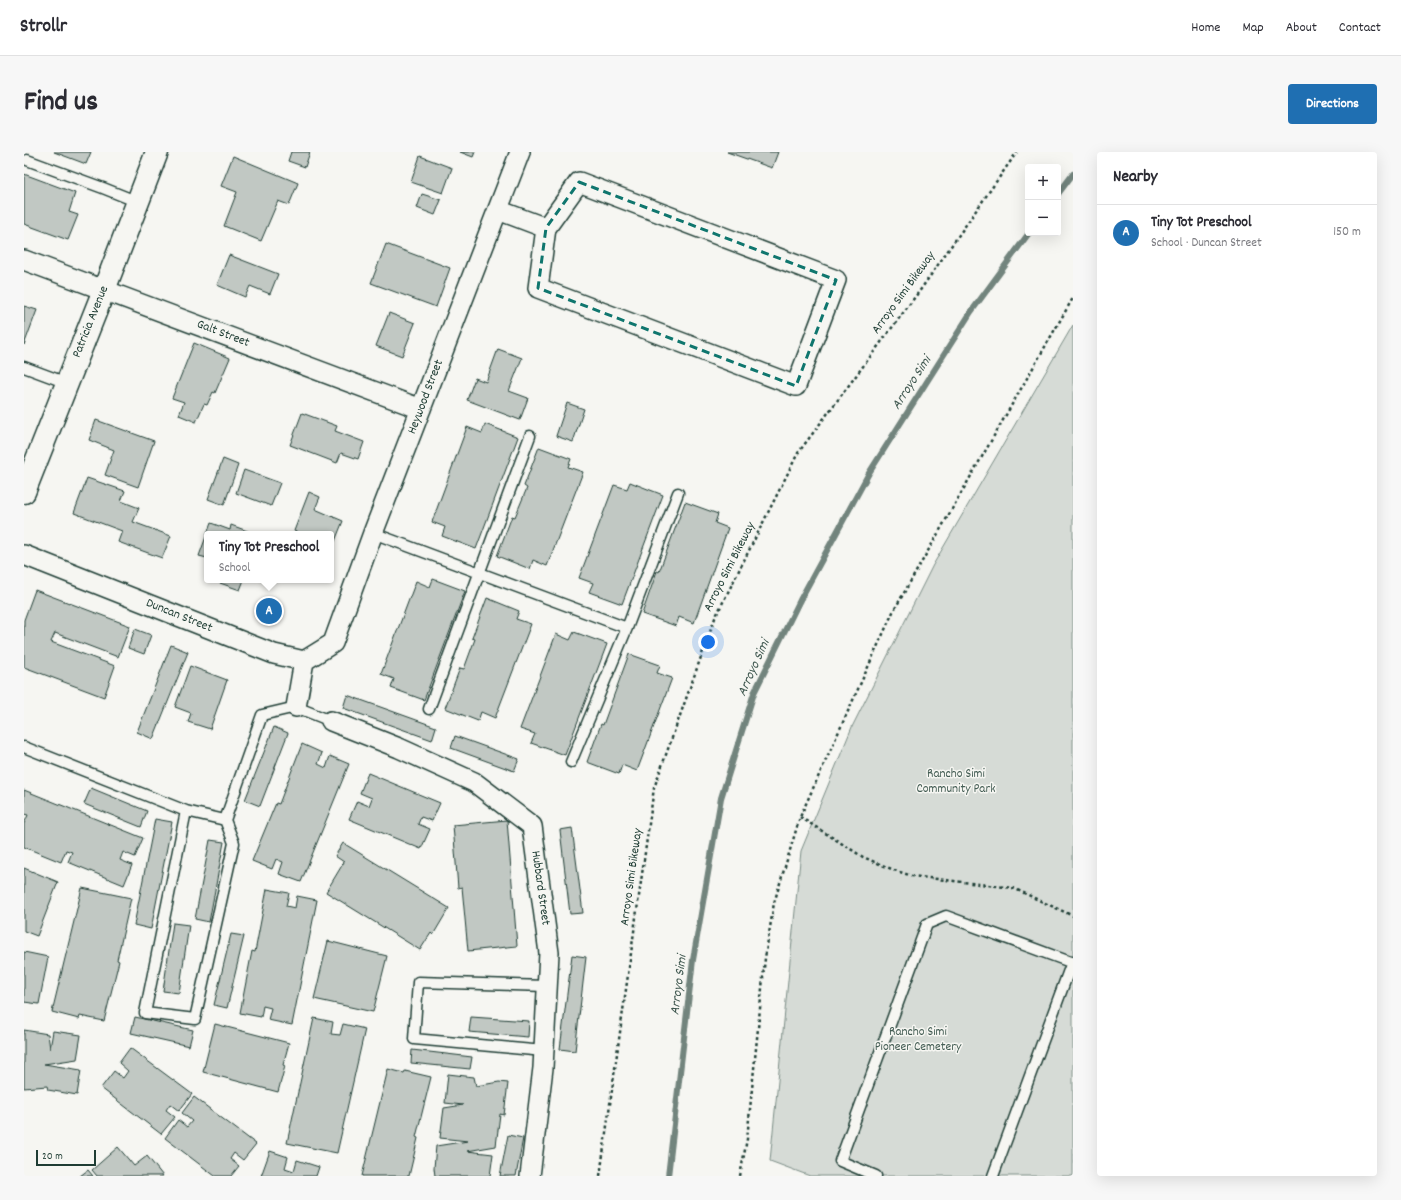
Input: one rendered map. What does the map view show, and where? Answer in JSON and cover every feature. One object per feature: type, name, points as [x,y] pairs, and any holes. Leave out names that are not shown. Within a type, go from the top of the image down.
[{"type":"street","name":"Patricia Avenue","points":[[24,492],[157,152]]},
{"type":"street","name":"Heywood Street","points":[[304,661],[333,643],[373,533],[520,152]]},
{"type":"street","points":[[579,182],[836,280],[796,386],[538,288],[546,228],[579,182]]},
{"type":"street","points":[[498,210],[546,228]]},
{"type":"street","name":"Galt Street","points":[[24,260],[421,409]]},
{"type":"street","name":"Duncan Street","points":[[24,555],[274,654],[304,661]]},
{"type":"street","points":[[296,708],[304,661]]},
{"type":"street","name":"Hubbard Street","points":[[331,721],[399,748],[474,782],[532,826],[549,953],[544,1051],[530,1176]]},
{"type":"lane","points":[[27,160],[138,202]]},
{"type":"lane","points":[[24,367],[67,383]]},
{"type":"lane","points":[[429,709],[530,436]]},
{"type":"lane","points":[[571,762],[628,628],[678,493]]},
{"type":"lane","points":[[373,533],[628,628]]},
{"type":"lane","points":[[186,811],[145,1013],[195,1019],[234,843],[226,820],[262,715],[296,708],[331,721]]},
{"type":"lane","points":[[24,747],[186,811],[226,820]]},
{"type":"lane","points":[[876,1176],[840,1162],[927,924],[946,916],[1072,963],[993,1176]]},
{"type":"lane","points":[[544,1051],[414,1039],[418,982],[547,986]]},
{"type":"path","name":"Arroyo Simi Bikeway","points":[[600,1176],[654,788],[715,618],[798,453],[920,289],[1017,152]]},
{"type":"path","points":[[740,1176],[747,1139],[765,958],[774,903],[800,818],[893,612],[1073,298]]},
{"type":"path","points":[[800,818],[863,857],[894,870],[912,876],[1013,888],[1073,916]]},
{"type":"highlighted area","points":[[579,182],[836,280],[796,386],[538,288],[546,228]]},
{"type":"green space","points":[[1073,325],[1073,1176],[810,1176],[770,1161],[801,851],[852,727],[933,565]]},
{"type":"building","points":[[54,152],[91,152],[86,164]]},
{"type":"building","points":[[291,152],[310,152],[305,167],[288,161]]},
{"type":"building","points":[[460,152],[475,152],[473,157]]},
{"type":"building","points":[[727,152],[778,152],[772,168]]},
{"type":"building","points":[[233,156],[298,183],[289,205],[278,201],[261,241],[224,226],[237,192],[221,186]]},
{"type":"building","points":[[420,156],[452,168],[443,193],[411,182]]},
{"type":"building","points":[[24,174],[75,193],[69,212],[78,215],[68,240],[24,224]]},
{"type":"building","points":[[422,194],[441,200],[435,215],[417,208]]},
{"type":"building","points":[[386,244],[450,268],[436,307],[371,283]]},
{"type":"building","points":[[229,255],[278,274],[270,294],[250,286],[245,297],[217,285]]},
{"type":"building","points":[[24,306],[37,310],[24,345]]},
{"type":"building","points":[[389,313],[415,323],[402,356],[376,346]]},
{"type":"building","points":[[194,343],[230,358],[215,393],[213,392],[207,405],[204,404],[196,422],[179,415],[184,402],[172,398]]},
{"type":"building","points":[[498,349],[522,358],[509,391],[528,398],[520,420],[467,400],[475,378],[486,382]]},
{"type":"building","points":[[567,403],[584,409],[573,442],[556,436]]},
{"type":"building","points":[[302,413],[337,426],[335,431],[364,442],[358,459],[341,453],[337,463],[290,445]]},
{"type":"building","points":[[96,420],[154,441],[138,487],[105,475],[114,450],[89,440]]},
{"type":"building","points":[[485,424],[518,437],[476,549],[442,536],[445,527],[432,522],[467,427],[482,433]]},
{"type":"building","points":[[539,447],[571,459],[568,467],[583,472],[547,566],[533,560],[530,569],[497,556],[512,516],[515,517],[527,488],[524,486]]},
{"type":"building","points":[[223,459],[238,465],[224,505],[208,499]]},
{"type":"building","points":[[244,470],[280,483],[271,506],[236,493]]},
{"type":"building","points":[[87,478],[125,491],[121,501],[139,508],[133,522],[171,536],[162,558],[118,542],[122,531],[74,513]]},
{"type":"building","points":[[630,482],[663,495],[622,604],[589,592],[593,583],[579,578],[614,485],[627,489]]},
{"type":"building","points":[[309,492],[320,497],[315,509],[343,521],[334,544],[334,531],[294,531]]},
{"type":"building","points":[[685,502],[718,514],[715,523],[728,528],[694,623],[679,617],[676,626],[642,614],[657,571],[659,572]]},
{"type":"building","points":[[211,523],[230,530],[231,525],[247,531],[208,531]]},
{"type":"building","points":[[204,542],[204,557],[199,556]]},
{"type":"building","points":[[433,579],[465,591],[424,700],[391,688],[394,679],[381,674],[416,581],[430,587]]},
{"type":"building","points":[[220,583],[243,583],[240,590]]},
{"type":"building","points":[[35,590],[130,626],[118,657],[55,633],[51,642],[115,666],[104,697],[24,667],[24,620]]},
{"type":"building","points":[[487,598],[519,611],[516,619],[531,624],[495,718],[481,712],[478,721],[445,708],[460,668],[464,669],[475,639],[472,638]]},
{"type":"building","points":[[135,629],[151,635],[144,654],[128,648]]},
{"type":"building","points":[[574,632],[607,644],[565,755],[531,743],[535,734],[520,729],[556,634],[570,640]]},
{"type":"building","points":[[171,645],[188,652],[153,739],[137,732]]},
{"type":"building","points":[[629,654],[660,665],[657,673],[672,678],[637,771],[622,765],[619,774],[587,762],[601,724],[603,725]]},
{"type":"building","points":[[190,666],[227,680],[210,729],[188,722],[191,713],[175,707]]},
{"type":"building","points":[[347,695],[436,727],[432,740],[343,708]]},
{"type":"building","points":[[274,727],[288,733],[260,806],[245,800]]},
{"type":"building","points":[[455,736],[519,759],[514,771],[451,748]]},
{"type":"building","points":[[302,744],[322,753],[318,764],[326,768],[330,756],[349,764],[301,882],[279,874],[283,862],[276,859],[272,869],[252,861],[276,803],[279,804]]},
{"type":"building","points":[[368,773],[440,803],[432,821],[421,817],[418,824],[430,829],[421,849],[349,819],[357,801],[369,806],[372,798],[360,793]]},
{"type":"building","points":[[91,788],[147,811],[141,827],[84,804]]},
{"type":"building","points":[[24,790],[143,838],[135,857],[123,852],[120,860],[132,865],[124,885],[68,862],[72,852],[66,850],[61,862],[24,847],[24,824],[28,815],[24,814]]},
{"type":"building","points":[[155,819],[172,822],[151,929],[134,925]]},
{"type":"building","points":[[507,820],[517,946],[468,951],[462,887],[458,888],[453,825]]},
{"type":"building","points":[[572,828],[583,913],[570,914],[560,830]]},
{"type":"building","points":[[210,840],[224,842],[209,922],[195,919]]},
{"type":"building","points":[[343,843],[449,908],[433,935],[431,933],[420,950],[326,892],[344,862],[335,856]]},
{"type":"building","points":[[24,868],[58,882],[37,936],[24,931]]},
{"type":"building","points":[[82,888],[131,898],[117,960],[119,961],[104,1021],[80,1016],[79,1019],[52,1012]]},
{"type":"building","points":[[267,889],[289,893],[286,906],[295,908],[297,896],[317,900],[292,1025],[268,1020],[271,1008],[263,1006],[261,1017],[240,1013],[252,951],[255,952]]},
{"type":"building","points":[[173,923],[189,925],[179,993],[163,991]]},
{"type":"building","points":[[231,934],[244,936],[227,1008],[214,1005]]},
{"type":"building","points":[[328,941],[387,956],[373,1012],[314,999]]},
{"type":"building","points":[[24,952],[48,957],[39,1004],[24,1002]]},
{"type":"building","points":[[572,955],[586,957],[575,1051],[560,1049]]},
{"type":"building","points":[[135,1017],[193,1030],[189,1046],[131,1033]]},
{"type":"building","points":[[471,1017],[529,1021],[528,1037],[469,1032]]},
{"type":"building","points":[[314,1018],[333,1022],[331,1034],[340,1035],[343,1024],[365,1029],[337,1153],[287,1143]]},
{"type":"building","points":[[215,1024],[289,1043],[278,1092],[203,1072]]},
{"type":"building","points":[[24,1030],[48,1034],[50,1049],[53,1031],[81,1035],[77,1059],[44,1064],[81,1070],[77,1095],[48,1090],[47,1086],[24,1088]]},
{"type":"building","points":[[130,1048],[192,1094],[179,1111],[170,1104],[166,1110],[175,1117],[161,1134],[101,1088],[114,1071],[123,1078],[128,1071],[119,1063]]},
{"type":"building","points":[[412,1050],[472,1057],[470,1069],[411,1063]]},
{"type":"building","points":[[388,1069],[431,1077],[416,1137],[418,1138],[409,1176],[362,1176]]},
{"type":"building","points":[[448,1074],[474,1077],[476,1086],[499,1082],[508,1083],[504,1115],[500,1114],[496,1146],[467,1151],[493,1154],[490,1176],[435,1176],[434,1168],[436,1146],[468,1141],[440,1138],[444,1108],[463,1105],[445,1103]]},
{"type":"building","points":[[194,1097],[256,1144],[243,1160],[234,1153],[230,1159],[239,1166],[231,1176],[215,1176],[165,1138],[178,1120],[187,1127],[192,1121],[182,1113]]},
{"type":"building","points":[[508,1135],[523,1138],[516,1176],[500,1176]]},
{"type":"building","points":[[118,1147],[134,1166],[147,1156],[163,1176],[97,1176],[92,1170]]},
{"type":"building","points":[[270,1151],[288,1157],[285,1168],[294,1171],[297,1160],[319,1167],[316,1176],[261,1176]]},
{"type":"building","points":[[88,1170],[93,1176],[80,1176]]},
{"type":"waterway","name":"Arroyo Simi","points":[[1061,190],[1073,174]]},
{"type":"waterway","name":"Arroyo Simi","points":[[668,1176],[693,960],[721,798],[754,693],[800,600],[869,473],[971,312],[1027,236]]},
{"type":"place","name":"Tiny Tot Preschool","points":[[269,611]]},
{"type":"park label","name":"Rancho Simi Community Park","points":[[956,782]]},
{"type":"park label","name":"Rancho Simi Pioneer Cemetery","points":[[918,1040]]}]
